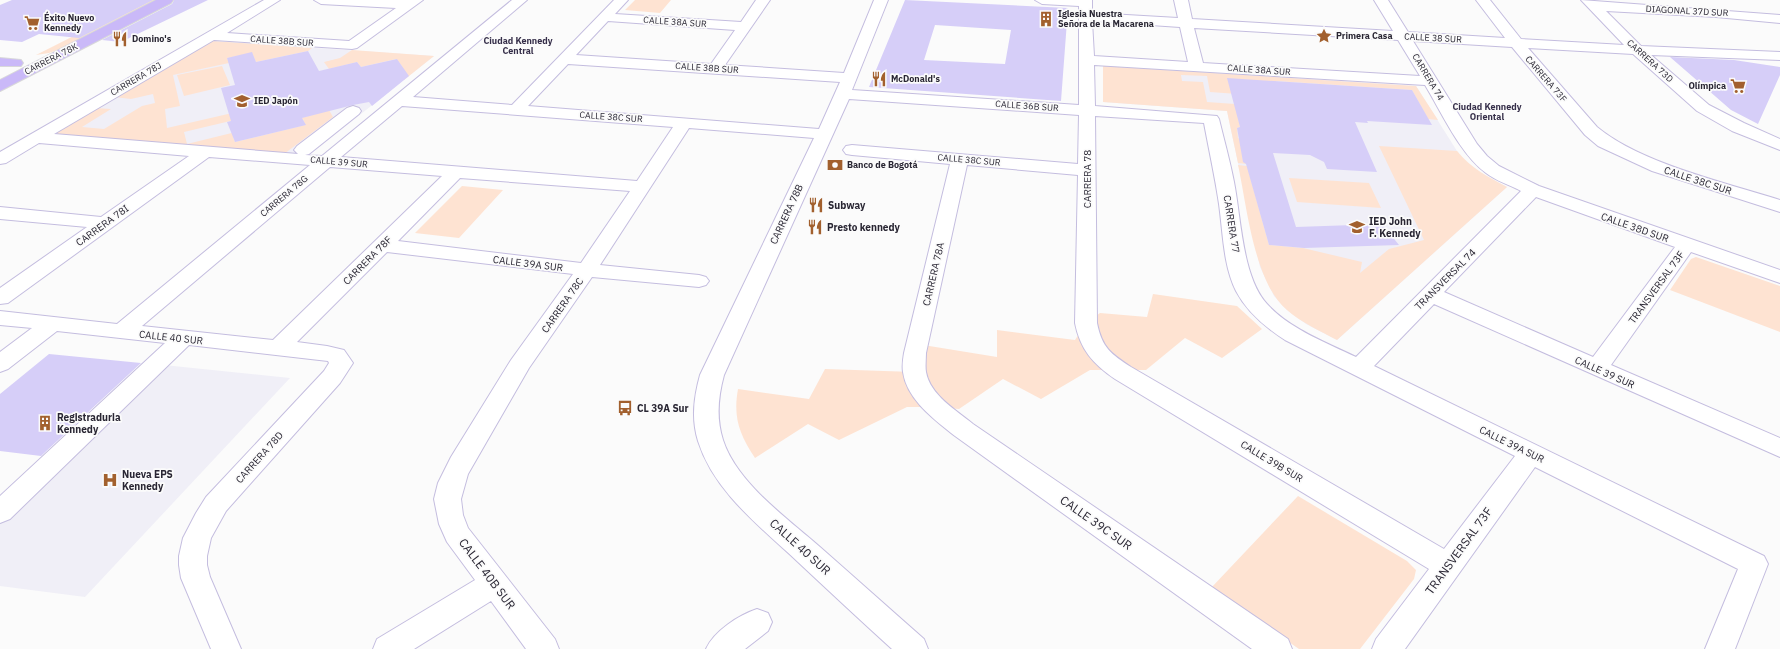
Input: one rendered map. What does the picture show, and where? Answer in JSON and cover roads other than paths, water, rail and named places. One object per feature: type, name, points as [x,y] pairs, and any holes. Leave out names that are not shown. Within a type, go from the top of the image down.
[{"type":"main road","name":"CARRERA 78K","points":[[0,86],[18,69],[141,0]]},
{"type":"main road","name":"CARRERA 78K","points":[[0,71],[18,69],[166,0]]},
{"type":"main road","points":[[0,62],[18,69]]},
{"type":"main road","points":[[0,74],[18,69]]},
{"type":"street","name":"CARRERA 78J","points":[[0,159],[273,0]]},
{"type":"street","points":[[322,0],[413,3]]},
{"type":"street","name":"CARRERA 78G","points":[[122,331],[520,0]]},
{"type":"street","points":[[516,110],[621,0]]},
{"type":"street","points":[[715,69],[763,0]]},
{"type":"street","name":"CARRERA 78B","points":[[708,430],[705,402],[712,375],[843,94],[881,0]]},
{"type":"street","name":"CALLE 38 SUR","points":[[1042,0],[1186,23],[1636,50],[1780,56]]},
{"type":"street","points":[[1181,0],[1196,66]]},
{"type":"street","name":"CARRERA 74","points":[[1381,0],[1470,146],[1481,160],[1493,170]]},
{"type":"street","name":"CARRERA 73F","points":[[1483,0],[1516,43],[1591,131],[1617,149]]},
{"type":"street","points":[[1699,0],[1716,13]]},
{"type":"street","name":"CALLE 38B SUR","points":[[211,36],[352,45],[413,3]]},
{"type":"street","name":"DIAGONAL 37D SUR","points":[[1591,3],[1780,19]]},
{"type":"street","name":"CARRERA 73D","points":[[1591,3],[1636,50],[1703,108],[1760,137],[1780,145]]},
{"type":"street","name":"CARRERA 78","points":[[1085,7],[1087,60],[1086,323],[1088,336],[1098,355]]},
{"type":"street","name":"CALLE 38A SUR","points":[[605,17],[744,26]]},
{"type":"street","name":"CALLE 38B SUR","points":[[565,59],[849,78]]},
{"type":"street","name":"CALLE 38A SUR","points":[[1087,60],[1431,81]]},
{"type":"street","name":"CALLE 36B SUR","points":[[843,94],[1211,119]]},
{"type":"street","name":"CALLE 38C SUR","points":[[398,101],[824,134]]},
{"type":"street","points":[[303,150],[353,111]]},
{"type":"street","name":"CARRERA 77","points":[[1211,119],[1225,182],[1243,284],[1250,298],[1271,321]]},
{"type":"street","name":"CARRERA 78C","points":[[448,491],[451,480],[460,464],[520,365],[587,270],[684,123]]},
{"type":"street","points":[[331,128],[363,131]]},
{"type":"street","name":"CALLE 39 SUR","points":[[36,138],[642,187]]},
{"type":"street","name":"CALLE 38C SUR","points":[[1617,149],[1658,167],[1780,206]]},
{"type":"street","name":"CALLE 38C SUR","points":[[852,150],[1087,170]]},
{"type":"street","name":"CARRERA 78I","points":[[0,298],[205,152]]},
{"type":"street","name":"CARRERA 78A","points":[[922,389],[914,372],[915,352],[960,159]]},
{"type":"street","name":"CALLE 38D SUR","points":[[1493,170],[1533,190],[1780,277]]},
{"type":"street","name":"CARRERA 78F","points":[[278,348],[456,172]]},
{"type":"street","name":"TRANSVERSAL 74","points":[[1358,368],[1533,190]]},
{"type":"street","points":[[0,213],[105,223]]},
{"type":"street","name":"TRANSVERSAL 73F","points":[[1597,368],[1687,244]]},
{"type":"street","name":"CALLE 39A SUR","points":[[382,245],[587,270],[699,281]]},
{"type":"street","name":"CALLE 39 SUR","points":[[1430,294],[1780,448]]},
{"type":"street","name":"CALLE 40 SUR","points":[[0,318],[332,354],[336,355],[339,360]]},
{"type":"street","name":"CALLE 39A SUR","points":[[1271,321],[1293,335],[1358,368],[1754,564],[1720,649]]},
{"type":"street","points":[[0,364],[52,324]]},
{"type":"street","points":[[0,512],[184,338]]},
{"type":"street","name":"CALLE 39B SUR","points":[[1098,355],[1123,373],[1448,566]]},
{"type":"street","name":"CARRERA 78D","points":[[226,649],[195,576],[192,562],[197,537],[205,519],[216,504],[332,377],[341,363],[339,360]]},
{"type":"street","name":"CALLE 39C SUR","points":[[922,389],[936,406],[964,430],[1277,649]]},
{"type":"street","name":"CALLE 40 SUR","points":[[708,430],[714,454],[747,498],[913,649]]},
{"type":"street","name":"TRANSVERSAL 73F","points":[[1387,649],[1531,453]]},
{"type":"street","name":"CALLE 40B SUR","points":[[448,491],[448,514],[457,534],[544,649]]},
{"type":"street","points":[[388,649],[494,584]]},
{"type":"street","points":[[721,649],[757,622]]},
{"type":"place","name":"Iglesia Nuestra Señora de la Macarena","points":[[1046,19]]},
{"type":"place","name":"Éxito Nuevo Kennedy","points":[[32,23]]},
{"type":"place","name":"Primera Casa","points":[[1324,36]]},
{"type":"place","name":"Domino's","points":[[120,39]]},
{"type":"place","name":"McDonald's","points":[[879,79]]},
{"type":"place","name":"Olímpica","points":[[1738,86]]},
{"type":"place","name":"IED Japón","points":[[242,101]]},
{"type":"place","name":"Banco de Bogotá","points":[[835,165]]},
{"type":"place","name":"Subway","points":[[816,205]]},
{"type":"place","name":"Presto kennedy","points":[[815,227]]},
{"type":"place","name":"IED John F. Kennedy","points":[[1357,227]]},
{"type":"place","name":"CL 39A Sur","points":[[625,408]]},
{"type":"place","name":"Registraduria Kennedy","points":[[45,423]]},
{"type":"place","name":"Nueva EPS Kennedy","points":[[110,480]]},
{"type":"district","name":"Ciudad Kennedy Central","points":[[518,46]]},
{"type":"district","name":"Ciudad Kennedy Oriental","points":[[1487,112]]}]
